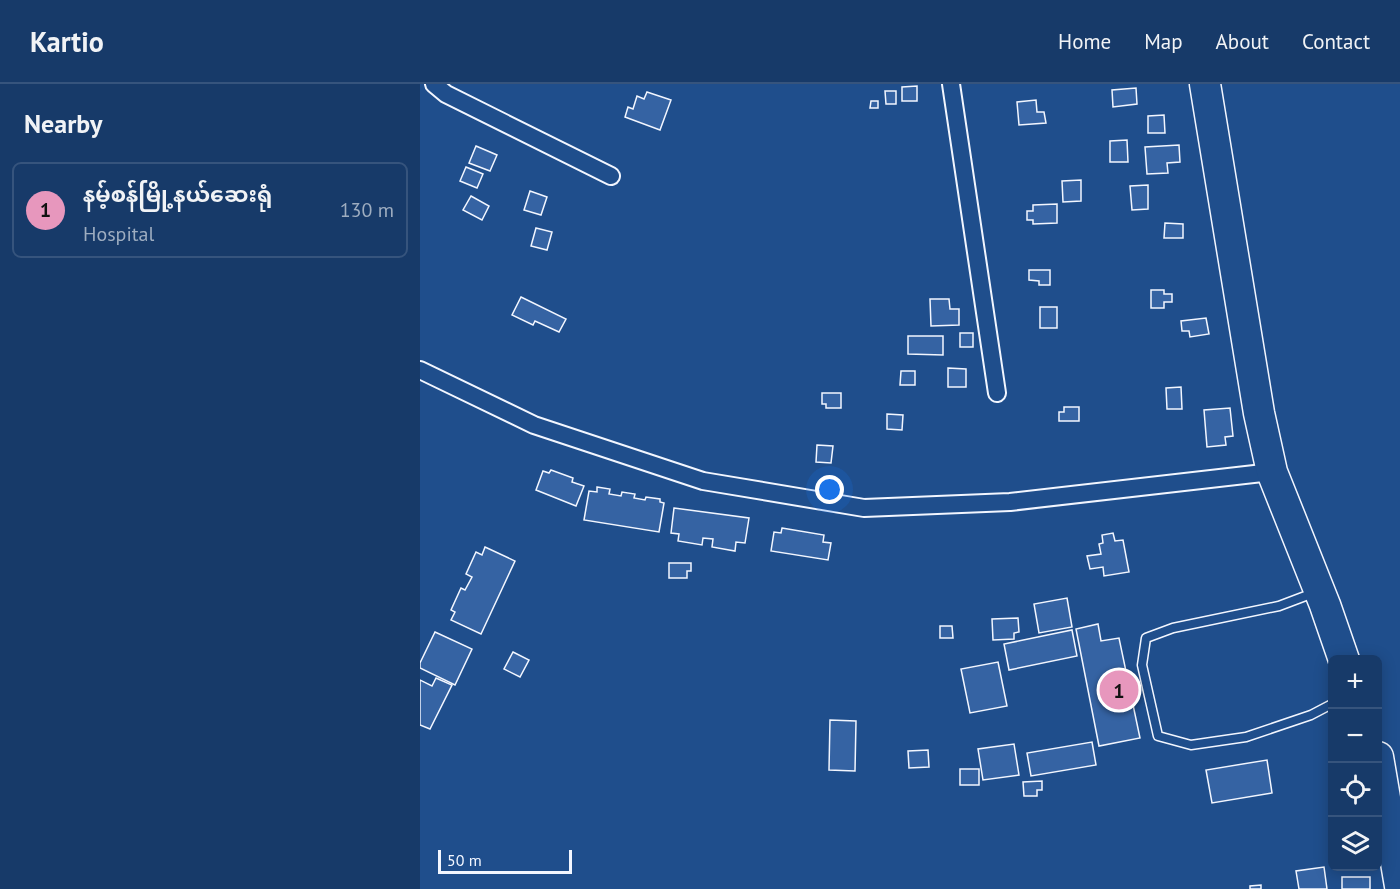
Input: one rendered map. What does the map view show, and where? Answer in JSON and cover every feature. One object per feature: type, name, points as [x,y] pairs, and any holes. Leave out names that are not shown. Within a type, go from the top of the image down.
[{"type":"highway","points":[[1205,84],[1259,413],[1272,472],[1342,655]]},
{"type":"highway","points":[[1378,763],[1400,886]]},
{"type":"street","points":[[434,84],[446,94],[610,176]]},
{"type":"street","points":[[951,84],[997,393]]},
{"type":"street","points":[[420,370],[534,425],[703,482],[864,508],[1010,502],[1272,472]]},
{"type":"lane","points":[[1319,591],[1279,606],[1173,628],[1146,638],[1142,665],[1158,736],[1191,745],[1246,737],[1311,715],[1328,706]]},
{"type":"building","points":[[917,86],[917,101],[902,101],[902,87]]},
{"type":"building","points":[[1136,88],[1137,104],[1113,107],[1112,90]]},
{"type":"building","points":[[885,91],[896,91],[896,104],[886,104]]},
{"type":"building","points":[[647,92],[671,100],[660,130],[625,117],[628,107],[633,109],[637,96],[644,99]]},
{"type":"building","points":[[1036,100],[1037,112],[1044,112],[1046,123],[1019,125],[1017,102]]},
{"type":"building","points":[[871,101],[878,101],[878,108],[870,108]]},
{"type":"building","points":[[1164,115],[1165,133],[1148,133],[1148,116]]},
{"type":"building","points":[[1127,140],[1128,162],[1110,162],[1110,141]]},
{"type":"building","points":[[1179,145],[1180,162],[1167,163],[1168,173],[1147,174],[1145,147]]},
{"type":"building","points":[[476,146],[497,155],[490,171],[469,163]]},
{"type":"building","points":[[466,167],[483,174],[477,188],[460,181]]},
{"type":"building","points":[[1081,180],[1081,201],[1063,202],[1062,181]]},
{"type":"building","points":[[1148,185],[1148,209],[1132,210],[1130,186]]},
{"type":"building","points":[[530,191],[547,197],[541,215],[524,210]]},
{"type":"building","points":[[471,196],[489,206],[482,220],[463,210]]},
{"type":"building","points":[[1057,204],[1057,223],[1033,224],[1033,220],[1027,220],[1027,211],[1033,211],[1033,205]]},
{"type":"building","points":[[1165,223],[1183,224],[1183,238],[1164,238]]},
{"type":"building","points":[[536,228],[552,232],[547,250],[531,246]]},
{"type":"building","points":[[1029,270],[1050,270],[1050,285],[1039,285],[1039,281],[1029,280]]},
{"type":"building","points":[[1151,290],[1164,290],[1164,294],[1172,294],[1172,302],[1164,302],[1164,308],[1151,308]]},
{"type":"building","points":[[521,297],[566,319],[559,332],[535,321],[533,325],[512,315]]},
{"type":"building","points":[[930,299],[949,299],[950,309],[959,309],[959,325],[931,326]]},
{"type":"building","points":[[1040,307],[1057,307],[1057,328],[1040,328]]},
{"type":"building","points":[[1206,318],[1209,334],[1190,337],[1189,331],[1182,331],[1181,321]]},
{"type":"building","points":[[960,333],[973,333],[973,347],[960,347]]},
{"type":"building","points":[[908,336],[943,336],[943,355],[908,354]]},
{"type":"building","points":[[948,368],[966,369],[966,387],[948,387]]},
{"type":"building","points":[[901,371],[915,371],[915,385],[900,385]]},
{"type":"building","points":[[1181,387],[1182,409],[1167,409],[1166,388]]},
{"type":"building","points":[[822,393],[841,393],[841,408],[826,408],[826,404],[822,404]]},
{"type":"building","points":[[1064,407],[1079,407],[1079,421],[1059,421],[1059,412],[1064,412]]},
{"type":"building","points":[[1230,408],[1233,436],[1225,437],[1226,445],[1207,447],[1204,410]]},
{"type":"building","points":[[887,414],[903,415],[902,430],[887,429]]},
{"type":"building","points":[[817,445],[833,446],[831,463],[816,462]]},
{"type":"building","points":[[551,470],[573,478],[572,482],[584,486],[576,506],[536,490],[543,471],[549,473]]},
{"type":"building","points":[[597,487],[610,489],[609,494],[621,496],[622,492],[635,494],[634,498],[660,499],[660,502],[664,503],[659,532],[584,520],[589,491],[597,492]]},
{"type":"building","points":[[674,508],[749,518],[745,543],[736,542],[735,551],[712,547],[713,539],[703,538],[702,545],[678,541],[679,534],[671,533]]},
{"type":"building","points":[[782,528],[824,535],[823,542],[831,543],[828,560],[771,551],[774,532],[781,533]]},
{"type":"building","points":[[1113,533],[1115,541],[1123,540],[1129,572],[1104,576],[1103,567],[1090,569],[1087,556],[1101,554],[1099,544],[1103,543],[1102,535]]},
{"type":"building","points":[[485,547],[515,561],[481,634],[451,620],[455,612],[451,610],[461,588],[465,590],[472,577],[466,574],[476,552],[482,555]]},
{"type":"building","points":[[669,563],[691,563],[691,571],[687,571],[687,578],[669,578]]},
{"type":"building","points":[[1067,598],[1072,627],[1039,633],[1034,604]]},
{"type":"building","points":[[1018,618],[1019,632],[1014,633],[1014,639],[993,640],[992,619]]},
{"type":"building","points":[[1098,624],[1101,641],[1119,638],[1140,738],[1099,746],[1076,629]]},
{"type":"building","points":[[940,626],[952,626],[953,638],[940,638]]},
{"type":"building","points":[[1072,630],[1077,656],[1009,670],[1004,644]]},
{"type":"building","points":[[435,632],[472,649],[455,685],[420,668],[420,663]]},
{"type":"building","points":[[513,652],[529,660],[520,677],[504,669]]},
{"type":"building","points":[[998,662],[1007,706],[970,713],[961,669]]},
{"type":"building","points":[[436,678],[452,685],[430,729],[420,725],[420,680],[432,686]]},
{"type":"building","points":[[830,720],[856,721],[855,771],[829,770]]},
{"type":"building","points":[[1092,742],[1096,765],[1031,776],[1027,753]]},
{"type":"building","points":[[1014,744],[1019,775],[983,780],[978,749]]},
{"type":"building","points":[[928,750],[929,767],[909,768],[908,751]]},
{"type":"building","points":[[1267,760],[1272,793],[1212,803],[1206,770]]},
{"type":"building","points":[[960,769],[979,769],[979,785],[960,785]]},
{"type":"building","points":[[1042,781],[1042,790],[1037,790],[1037,796],[1024,796],[1023,782]]},
{"type":"building","points":[[1324,867],[1327,889],[1299,889],[1296,871]]},
{"type":"building","points":[[1342,877],[1370,877],[1370,889],[1342,889]]},
{"type":"building","points":[[1261,885],[1261,889],[1250,889],[1250,886]]},
{"type":"place","name":"နမ့်စန်မြို့နယ်ဆေးရုံ","points":[[1119,690]]}]
